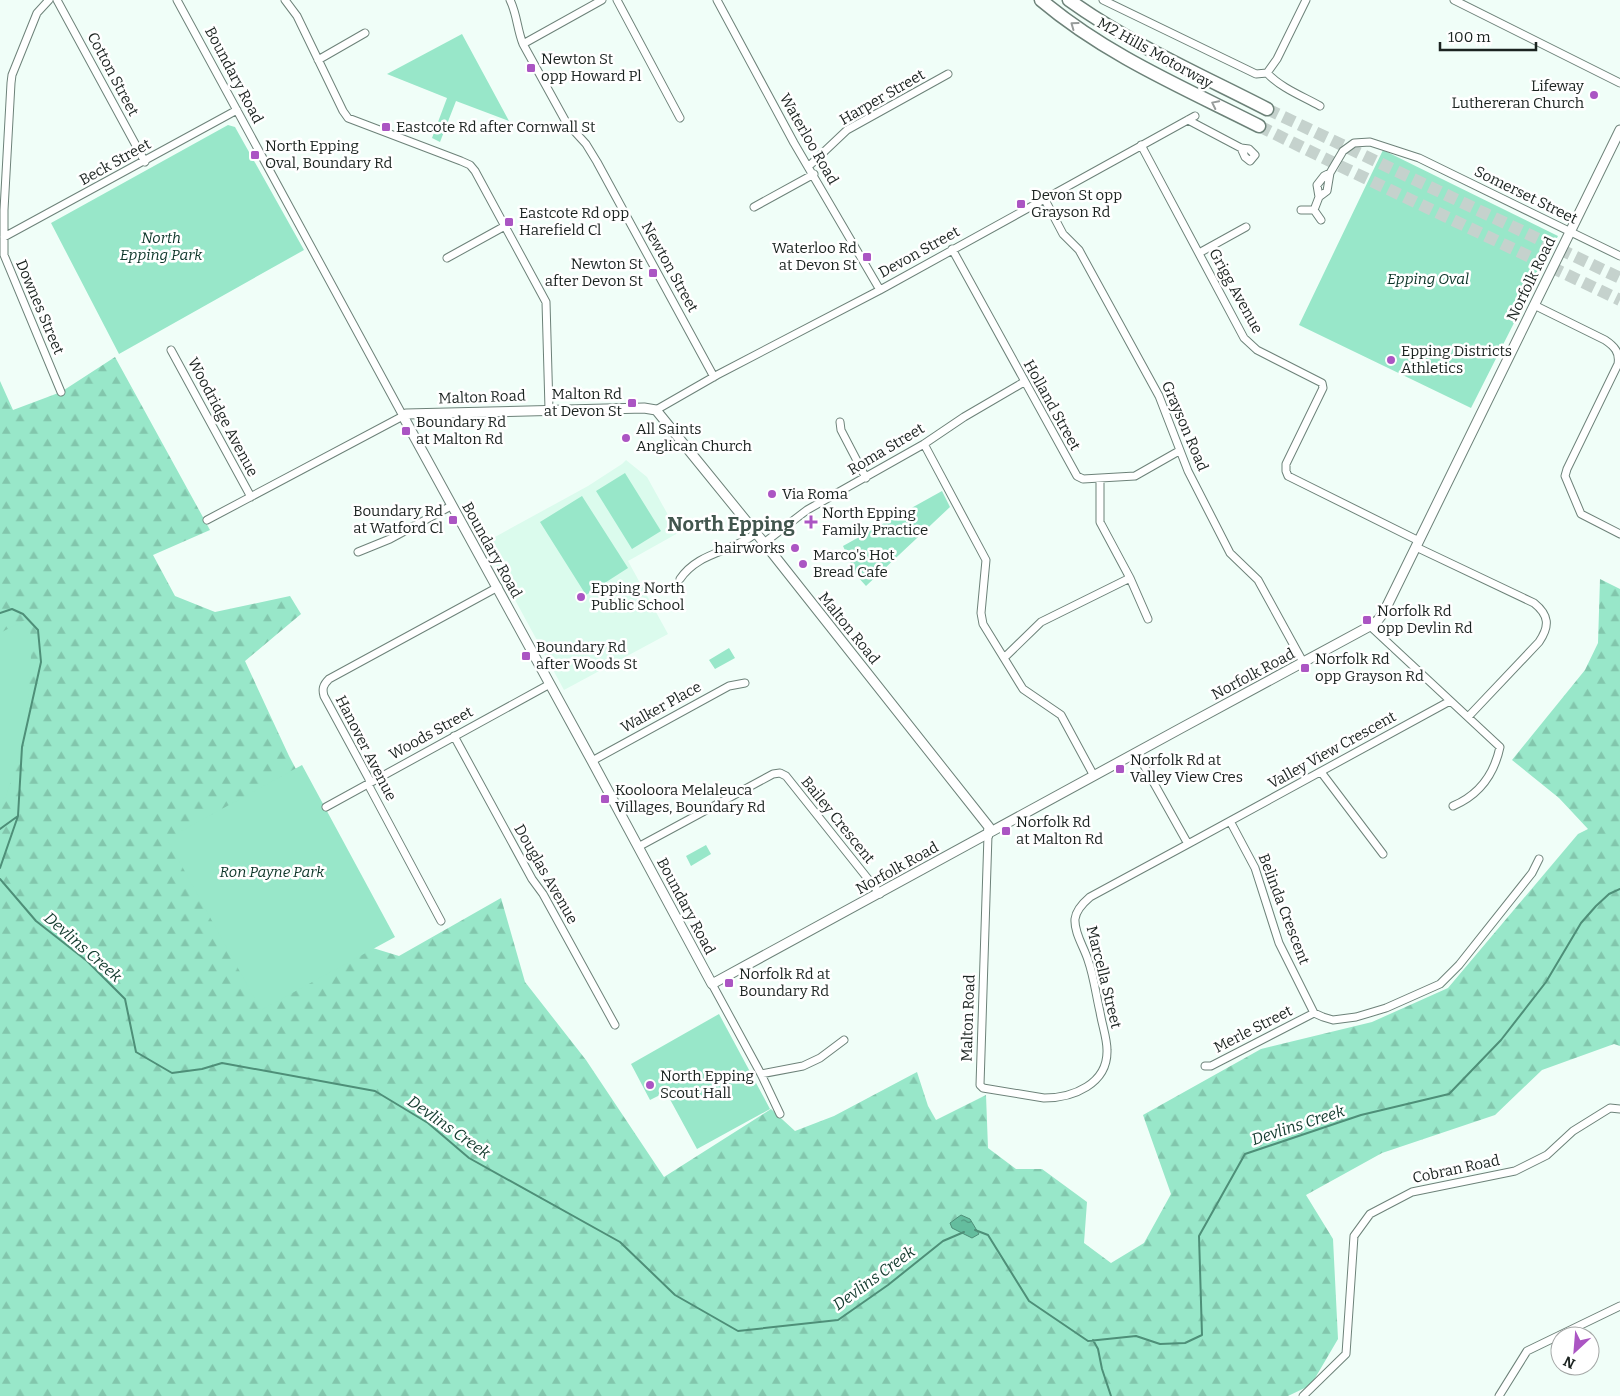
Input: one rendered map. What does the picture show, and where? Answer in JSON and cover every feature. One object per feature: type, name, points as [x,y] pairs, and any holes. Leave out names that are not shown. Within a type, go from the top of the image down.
[{"type":"highway","name":"M2 Hills Motorway","points":[[1041,0],[1084,33],[1114,52],[1259,126]]},
{"type":"highway","name":"M2 Hills Motorway","points":[[1069,0],[1143,46],[1267,109]]},
{"type":"street","name":"Downes Street","points":[[49,0],[38,14],[12,75],[4,210],[4,255],[61,392]]},
{"type":"street","name":"Cotton Street","points":[[57,0],[144,162]]},
{"type":"street","name":"Boundary Road","points":[[178,0],[451,506],[498,587],[761,1074],[780,1114]]},
{"type":"street","points":[[285,0],[297,16],[348,118],[470,165],[475,172],[546,302],[549,409]]},
{"type":"street","name":"Newton Street","points":[[510,0],[524,44],[566,122],[586,144],[597,162],[714,377]]},
{"type":"street","points":[[524,44],[602,0]]},
{"type":"street","points":[[617,0],[680,118]]},
{"type":"street","name":"Waterloo Road","points":[[717,0],[794,143],[814,174],[880,290]]},
{"type":"street","points":[[1103,0],[1256,74],[1267,73]]},
{"type":"street","points":[[1267,73],[1276,60],[1306,0]]},
{"type":"street","points":[[1454,0],[1620,83]]},
{"type":"street","points":[[318,60],[365,33]]},
{"type":"street","points":[[1267,73],[1283,86],[1320,106]]},
{"type":"street","name":"Harper Street","points":[[809,166],[847,130],[948,74]]},
{"type":"street","name":"Beck Street","points":[[4,237],[238,110]]},
{"type":"street","name":"Devon Street","points":[[656,410],[714,377],[880,290],[1191,118],[1241,148]]},
{"type":"street","name":"Norfolk Road","points":[[712,984],[988,835],[1378,620],[1384,612],[1620,130]]},
{"type":"street","name":"Somerset Street","points":[[1314,210],[1319,196],[1327,191],[1330,174],[1343,151],[1349,145],[1360,141],[1370,142],[1419,158],[1620,256]]},
{"type":"street","name":"Grigg Avenue","points":[[1141,146],[1244,338],[1257,350],[1323,384],[1323,388],[1286,464],[1288,476],[1417,544]]},
{"type":"street","points":[[754,207],[814,174]]},
{"type":"street","name":"Grayson Road","points":[[1044,198],[1063,234],[1079,250],[1159,396],[1179,450],[1230,553],[1258,580],[1303,662]]},
{"type":"street","points":[[1301,210],[1314,210],[1321,220]]},
{"type":"street","points":[[447,258],[504,226]]},
{"type":"street","points":[[1198,253],[1246,227]]},
{"type":"street","name":"Holland Street","points":[[952,249],[1076,476],[1083,479],[1135,476],[1179,450]]},
{"type":"street","points":[[1534,305],[1605,340],[1612,344],[1618,353],[1618,364],[1565,476],[1581,514],[1620,534]]},
{"type":"street","name":"Woodridge Avenue","points":[[171,350],[250,497]]},
{"type":"street","name":"Roma Street","points":[[764,544],[808,510],[924,444],[964,417],[1024,382]]},
{"type":"street","name":"Malton Road","points":[[207,520],[406,414],[549,409],[644,408],[656,410],[989,827],[979,1081]]},
{"type":"street","points":[[840,422],[841,430],[866,478]]},
{"type":"street","points":[[924,444],[984,554],[987,566],[981,618],[983,624],[1023,689],[1061,715],[1094,776]]},
{"type":"street","points":[[1100,479],[1100,522],[1130,578],[1148,619]]},
{"type":"street","points":[[358,552],[390,539],[451,506]]},
{"type":"street","points":[[680,579],[688,568],[707,556],[729,549],[756,533]]},
{"type":"street","points":[[1417,544],[1534,603],[1541,608],[1546,616],[1545,633],[1539,642],[1468,717]]},
{"type":"street","points":[[1004,658],[1041,622],[1130,578]]},
{"type":"street","name":"Hanover Avenue","points":[[440,921],[370,788],[369,778],[322,690],[324,683],[328,679],[498,587]]},
{"type":"street","points":[[1370,626],[1500,747],[1497,763],[1488,779],[1464,801],[1453,806]]},
{"type":"street","name":"Walker Place","points":[[592,761],[729,686],[745,683]]},
{"type":"street","name":"Woods Street","points":[[326,807],[550,684]]},
{"type":"street","name":"Valley View Crescent","points":[[1188,844],[1450,701]]},
{"type":"street","name":"Douglas Avenue","points":[[454,736],[615,1025]]},
{"type":"street","points":[[1137,753],[1188,844]]},
{"type":"street","points":[[1321,772],[1383,854]]},
{"type":"street","name":"Bailey Crescent","points":[[638,847],[773,774],[780,773],[786,776],[880,894]]},
{"type":"street","name":"Belinda Crescent","points":[[1230,821],[1255,868],[1279,943],[1314,1013]]},
{"type":"street","name":"Marcella Street","points":[[979,1081],[983,1088],[1054,1098],[1081,1090],[1094,1083],[1099,1077],[1106,1060],[1107,1047],[1088,959],[1076,927],[1076,915],[1090,898],[1188,844]]},
{"type":"street","points":[[1314,1013],[1333,1020],[1356,1017],[1386,1008],[1440,984],[1459,965],[1532,874],[1539,859]]},
{"type":"street","name":"Merle Street","points":[[1205,1066],[1211,1066],[1314,1013]]},
{"type":"street","points":[[761,1074],[803,1066],[820,1058],[844,1040]]},
{"type":"street","name":"Cobran Road","points":[[1303,1396],[1346,1354],[1354,1236],[1370,1214],[1412,1192],[1515,1171],[1547,1155],[1573,1131],[1610,1108],[1620,1109]]},
{"type":"street","points":[[1499,1396],[1527,1351],[1620,1306]]},
{"type":"shaded area","name":"Epping North Public School","points":[[626,460],[647,477],[678,533],[628,561],[668,634],[564,690],[484,543],[588,486]]},
{"type":"green space","points":[[462,34],[509,121],[456,101],[440,142],[432,138],[447,98],[387,74]]},
{"type":"green space","name":"North Epping Park","points":[[228,125],[235,127],[304,250],[119,354],[51,223]]},
{"type":"green space","name":"Epping Oval","points":[[1383,150],[1558,236],[1471,408],[1299,325]]},
{"type":"green space","points":[[115,357],[210,530],[153,555],[175,596],[215,612],[290,596],[301,614],[245,661],[289,756],[314,803],[350,941],[399,956],[501,898],[525,982],[586,1060],[664,1177],[771,1109],[795,1131],[834,1116],[917,1072],[928,1106],[936,1120],[986,1095],[988,1148],[1016,1169],[1042,1169],[1087,1202],[1084,1243],[1111,1263],[1144,1243],[1171,1194],[1143,1115],[1261,1049],[1372,1022],[1448,988],[1578,834],[1588,829],[1559,798],[1512,760],[1585,670],[1598,643],[1600,579],[1620,589],[1620,1046],[1614,1044],[1542,1070],[1495,1115],[1382,1153],[1306,1195],[1333,1239],[1338,1339],[1311,1385],[1288,1396],[0,1396],[0,381],[13,410],[61,392]]},
{"type":"green space","points":[[625,473],[661,531],[632,549],[596,491]]},
{"type":"green space","points":[[942,491],[950,507],[866,586],[857,576],[843,546]]},
{"type":"green space","points":[[582,496],[628,568],[586,595],[540,522]]},
{"type":"green space","points":[[23,621],[28,621],[30,624],[29,723],[6,796],[0,804],[0,633]]},
{"type":"green space","points":[[729,648],[735,658],[715,669],[709,660]]},
{"type":"green space","name":"Ron Payne Park","points":[[302,765],[395,937],[261,1010],[167,839]]},
{"type":"green space","points":[[706,845],[711,854],[691,866],[686,856]]},
{"type":"green space","points":[[719,1014],[770,1109],[697,1149],[666,1092],[650,1100],[631,1064]]},
{"type":"water","points":[[961,1215],[970,1219],[979,1234],[972,1238],[952,1228],[950,1223]]},
{"type":"waterway","points":[[0,613],[12,609],[23,614],[38,630],[41,662],[22,747],[18,816],[0,868]]},
{"type":"waterway","points":[[0,829],[18,816]]},
{"type":"waterway","name":"Devlins Creek","points":[[0,879],[36,921],[87,961],[125,999],[136,1052],[172,1073],[202,1069],[222,1063],[375,1091],[428,1123],[469,1158],[620,1242],[675,1295],[738,1331],[838,1320],[888,1285],[943,1241],[964,1232]]},
{"type":"waterway","name":"Devlins Creek","points":[[975,1230],[988,1235],[1029,1301],[1088,1341],[1136,1336],[1160,1344],[1185,1343],[1202,1335],[1199,1236],[1245,1154],[1361,1115],[1449,1094],[1501,1040],[1546,982],[1581,923],[1609,894],[1620,889]]},
{"type":"waterway","points":[[1093,1340],[1098,1349],[1111,1396]]},
{"type":"tunnel","points":[[1267,109],[1620,278]]},
{"type":"tunnel","points":[[1259,126],[1620,300]]},
{"type":"place","name":"Newton St opp Howard Pl","points":[[531,68]]},
{"type":"place","name":"Lifeway Luthereran Church","points":[[1594,95]]},
{"type":"place","name":"Eastcote Rd after Cornwall St","points":[[386,127]]},
{"type":"place","name":"North Epping Oval, Boundary Rd","points":[[255,155]]},
{"type":"place","name":"Devon St opp Grayson Rd","points":[[1021,204]]},
{"type":"place","name":"Eastcote Rd opp Harefield Cl","points":[[509,222]]},
{"type":"place","name":"Waterloo Rd at Devon St","points":[[867,257]]},
{"type":"place","name":"Newton St after Devon St","points":[[653,273]]},
{"type":"place","name":"Epping Districts Athletics","points":[[1391,360]]},
{"type":"place","name":"Malton Rd at Devon St","points":[[632,403]]},
{"type":"place","name":"Boundary Rd at Malton Rd","points":[[406,431]]},
{"type":"place","name":"All Saints Anglican Church","points":[[626,438]]},
{"type":"place","name":"Via Roma","points":[[772,494]]},
{"type":"place","name":"Boundary Rd at Watford Cl","points":[[453,520]]},
{"type":"place","name":"North Epping Family Practice","points":[[811,522]]},
{"type":"place","name":"hairworks","points":[[795,548]]},
{"type":"place","name":"Marco's Hot Bread Cafe","points":[[803,564]]},
{"type":"place","name":"Epping North Public School","points":[[581,597]]},
{"type":"place","name":"Norfolk Rd opp Devlin Rd","points":[[1367,620]]},
{"type":"place","name":"Boundary Rd after Woods St","points":[[526,656]]},
{"type":"place","name":"Norfolk Rd opp Grayson Rd","points":[[1305,668]]},
{"type":"place","name":"Norfolk Rd at Valley View Cres","points":[[1120,769]]},
{"type":"place","name":"Kooloora Melaleuca Villages, Boundary Rd","points":[[605,799]]},
{"type":"place","name":"Norfolk Rd at Malton Rd","points":[[1006,831]]},
{"type":"place","name":"Norfolk Rd at Boundary Rd","points":[[729,983]]},
{"type":"place","name":"North Epping Scout Hall","points":[[650,1085]]},
{"type":"district","name":"North Epping","points":[[731,524]]}]
